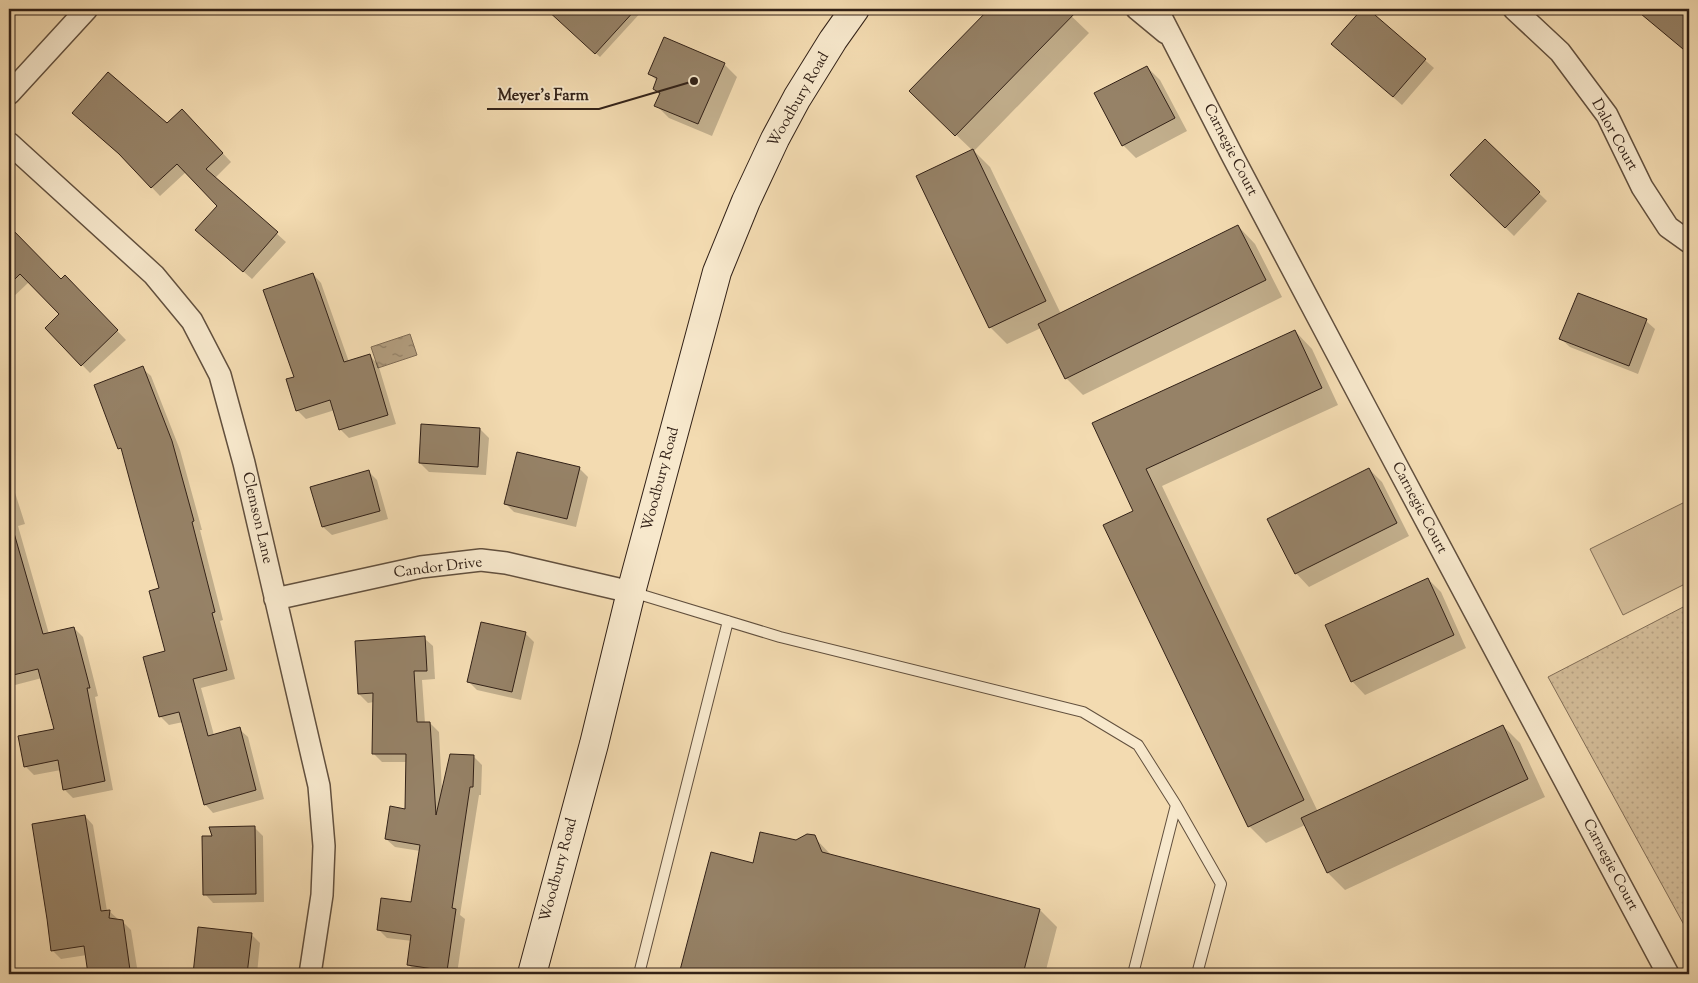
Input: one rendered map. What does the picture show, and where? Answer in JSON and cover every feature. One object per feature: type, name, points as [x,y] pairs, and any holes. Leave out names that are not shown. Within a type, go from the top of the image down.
[{"type":"main road","name":"Woodbury Road","points":[[532,974],[594,744],[631,592],[717,272],[746,201],[775,139],[807,82],[855,9]]},
{"type":"street","points":[[9,94],[87,9]]},
{"type":"street","name":"Carnegie Court","points":[[1137,9],[1174,40]]},
{"type":"street","name":"Carnegie Court","points":[[1158,9],[1367,410],[1668,974]]},
{"type":"street","name":"Dalor Court","points":[[1514,9],[1560,52],[1607,115],[1642,187],[1668,227],[1689,242]]},
{"type":"street","name":"Clemson Lane","points":[[9,144],[154,275],[192,321],[220,375],[244,463],[318,786],[324,846],[322,895],[310,974]]},
{"type":"street","name":"Candor Drive","points":[[275,599],[421,566],[481,560],[506,563],[631,592]]},
{"type":"lane","points":[[631,592],[780,637],[1083,712],[1138,745],[1176,805],[1221,884],[1197,974]]},
{"type":"lane","points":[[639,974],[728,621]]},
{"type":"lane","points":[[1133,974],[1176,805]]},
{"type":"shaded area","points":[[1689,500],[1689,582],[1623,615],[1590,549]]},
{"type":"shaded area","points":[[1689,604],[1689,934],[1548,677]]},
{"type":"water","points":[[410,334],[417,355],[378,368],[371,347]]},
{"type":"building","points":[[546,9],[636,9],[595,54]]},
{"type":"building","points":[[989,9],[1079,9],[955,136],[909,91]]},
{"type":"building","points":[[1362,9],[1368,9],[1426,59],[1393,97],[1331,44]]},
{"type":"building","points":[[1635,9],[1689,9],[1689,54]]},
{"type":"building","points":[[664,37],[725,63],[698,124],[654,106],[660,93],[653,89],[657,78],[648,74]]},
{"type":"building","points":[[1147,66],[1175,118],[1122,146],[1094,93]]},
{"type":"building","points":[[108,72],[167,123],[182,109],[223,153],[206,169],[278,232],[243,272],[195,230],[217,206],[177,164],[151,188],[119,154],[72,113]]},
{"type":"building","points":[[1485,139],[1540,192],[1505,228],[1450,175]]},
{"type":"building","points":[[973,149],[1046,301],[989,328],[916,176]]},
{"type":"building","points":[[1238,225],[1266,280],[1065,379],[1038,324]]},
{"type":"building","points":[[9,226],[61,279],[65,275],[118,330],[81,366],[45,328],[59,314],[20,274],[9,285]]},
{"type":"building","points":[[313,273],[344,362],[370,354],[388,415],[339,430],[330,400],[296,411],[286,379],[294,377],[263,290]]},
{"type":"building","points":[[1578,293],[1647,319],[1629,366],[1559,339]]},
{"type":"building","points":[[1295,330],[1322,388],[1146,469],[1304,800],[1248,827],[1103,525],[1133,511],[1092,423]]},
{"type":"building","points":[[143,366],[172,441],[194,521],[192,522],[215,612],[212,613],[227,670],[193,679],[208,736],[240,727],[256,790],[204,805],[179,712],[159,717],[143,657],[165,651],[149,591],[159,588],[121,448],[118,449],[94,385]]},
{"type":"building","points":[[421,424],[480,428],[478,467],[419,463]]},
{"type":"building","points":[[517,452],[580,467],[567,519],[504,504]]},
{"type":"building","points":[[1369,468],[1397,523],[1295,574],[1267,519]]},
{"type":"building","points":[[369,470],[380,511],[322,527],[310,487]]},
{"type":"building","points":[[14,533],[43,634],[74,627],[90,688],[87,688],[105,781],[63,790],[58,760],[24,767],[18,736],[54,729],[38,669],[9,676],[9,534]]},
{"type":"building","points":[[1428,578],[1454,635],[1351,682],[1325,625]]},
{"type":"building","points":[[481,622],[526,632],[512,692],[467,682]]},
{"type":"building","points":[[425,636],[427,671],[414,671],[417,722],[430,722],[436,815],[450,754],[474,755],[473,787],[470,787],[452,908],[456,909],[447,971],[407,965],[411,935],[377,930],[381,898],[411,902],[420,845],[385,839],[390,806],[405,809],[406,754],[372,754],[373,693],[358,694],[355,641]]},
{"type":"building","points":[[1503,725],[1528,779],[1327,873],[1301,818]]},
{"type":"building","points":[[85,815],[101,911],[110,910],[109,918],[123,920],[130,970],[88,974],[84,946],[51,951],[32,824]]},
{"type":"building","points":[[255,826],[256,894],[203,895],[202,836],[212,836],[209,827]]},
{"type":"building","points":[[760,832],[796,840],[807,834],[815,835],[822,852],[1040,909],[1023,974],[679,974],[711,852],[753,863]]},
{"type":"building","points":[[198,927],[252,933],[247,974],[193,974]]},
{"type":"place","name":"Meyer's Farm","points":[[694,81]]}]
